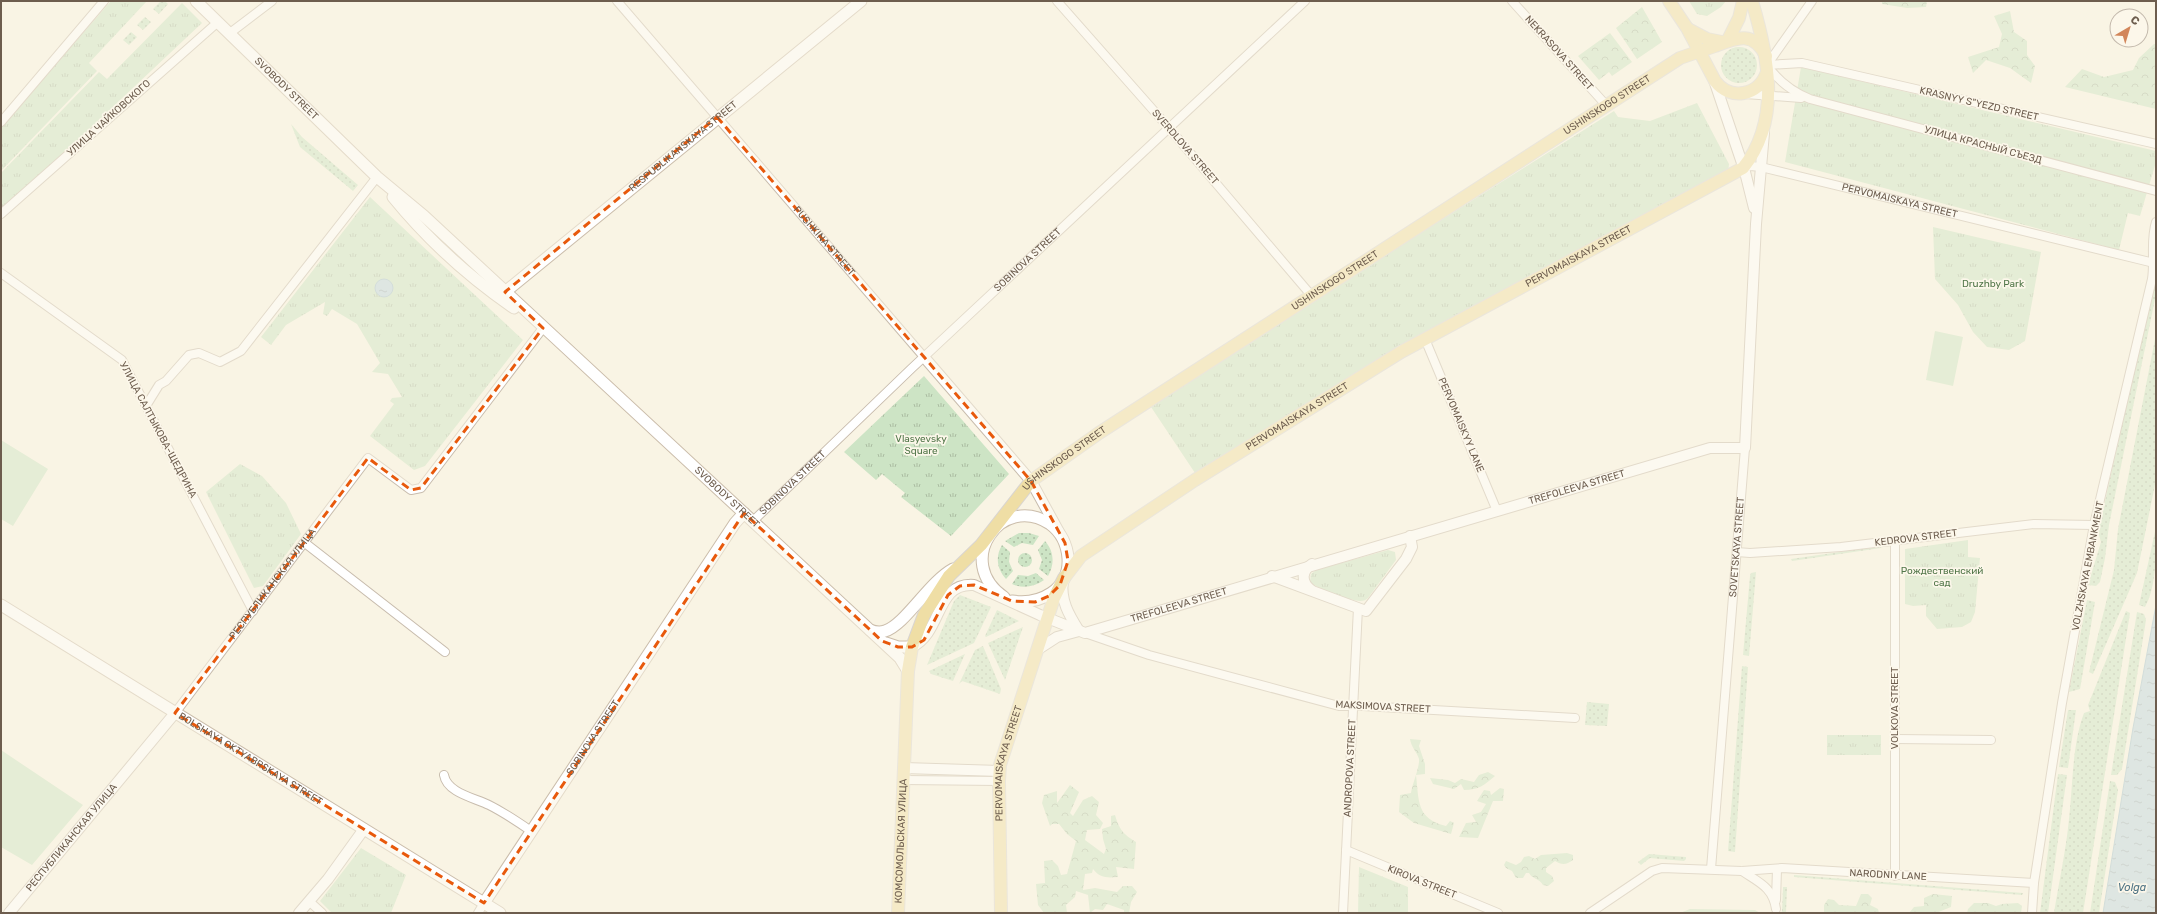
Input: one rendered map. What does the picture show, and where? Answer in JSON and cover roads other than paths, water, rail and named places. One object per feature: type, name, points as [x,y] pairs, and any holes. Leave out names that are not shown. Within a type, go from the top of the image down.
[{"type":"main road","name":"SVOBODY STREET","points":[[196,1],[377,177],[424,216],[506,297],[542,328],[882,641],[900,658],[908,671]]},
{"type":"main road","name":"RESPUBLIKANSKAYA STREET","points":[[506,297],[717,117],[861,1]]},
{"type":"main road","points":[[1669,1],[1687,28],[1713,76],[1726,91],[1742,94],[1758,87],[1767,64],[1760,47],[1752,41],[1741,37],[1724,42],[1707,39],[1687,28]]},
{"type":"main road","points":[[1713,76],[1711,61],[1739,18],[1743,1]]},
{"type":"main road","points":[[1743,168],[1751,157],[1765,124],[1768,95],[1767,64],[1752,1]]},
{"type":"main road","points":[[1680,58],[1687,48],[1687,28]]},
{"type":"main road","name":"USHINSKOGO STREET","points":[[990,534],[1031,481],[1071,452],[1680,58],[1724,42]]},
{"type":"main road","name":"PERVOMAISKAYA STREET","points":[[1001,913],[999,776],[1047,618],[1064,578],[1082,556],[1104,540],[1294,418],[1425,339],[1743,168]]},
{"type":"main road","name":"SVOBODY STREET","points":[[377,177],[416,225],[459,266],[491,292],[506,297]]},
{"type":"main road","points":[[416,225],[424,216]]},
{"type":"main road","name":"SOBINOVA STREET","points":[[481,908],[735,522],[744,513]]},
{"type":"main road","points":[[908,671],[912,647],[931,603],[941,586],[958,566],[990,534],[1005,521],[1025,516],[1035,517],[1049,524],[1060,534],[1065,543],[1068,561],[1064,578],[1055,591],[1042,599],[1027,603],[1008,599],[990,586],[983,570],[982,552],[990,534]]},
{"type":"main road","points":[[869,630],[880,632],[890,629],[936,581],[958,566]]},
{"type":"main road","name":"BOLSHAYA OKTYABRSKAYA STREET","points":[[1,605],[364,829],[481,908],[500,913]]},
{"type":"main road","points":[[882,641],[898,647],[912,647]]},
{"type":"main road","name":"КОМСОМОЛЬСКАЯ УЛИЦА","points":[[898,913],[908,671]]},
{"type":"street","points":[[1,122],[104,1]]},
{"type":"street","points":[[230,33],[272,1]]},
{"type":"street","name":"PUSHKINA STREET","points":[[617,1],[1031,481],[1065,543]]},
{"type":"street","name":"SVERDLOVA STREET","points":[[1057,1],[1169,128],[1311,296]]},
{"type":"street","name":"SOBINOVA STREET","points":[[752,521],[924,357],[1305,1]]},
{"type":"street","name":"NEKRASOVA STREET","points":[[1512,1],[1606,105]]},
{"type":"street","points":[[1810,99],[1788,87],[1776,77],[1767,64],[1812,1]]},
{"type":"street","name":"УЛИЦА ЧАЙКОВСКОГО","points":[[1,214],[218,22]]},
{"type":"street","name":"KRASNYY S\"YEZD STREET","points":[[1767,64],[1802,63],[2156,144]]},
{"type":"street","name":"SOVETSKAYA STREET","points":[[1713,76],[1752,197],[1756,224]]},
{"type":"street","points":[[1742,94],[1810,99]]},
{"type":"street","name":"УЛИЦА КРАСНЫЙ СЪЕЗД","points":[[1810,99],[2156,191]]},
{"type":"street","name":"SOVETSKAYA STREET","points":[[1712,869],[1745,448],[1756,224],[1765,124]]},
{"type":"street","name":"PERVOMAISKAYA STREET","points":[[1743,168],[1750,166],[1761,167],[2154,263]]},
{"type":"street","points":[[146,406],[159,385],[166,381],[189,355],[199,352],[220,362],[241,351],[377,177]]},
{"type":"street","name":"VOLZHSKAYA EMBANKMENT","points":[[2032,913],[2034,883],[2062,703],[2094,525],[2152,279],[2154,263],[2152,238],[2156,222]]},
{"type":"street","name":"УЛИЦА САЛТЫКОВА-ЩЕДРИНА","points":[[1,273],[122,360],[253,611]]},
{"type":"street","name":"РЕСПУБЛИКАНСКАЯ УЛИЦА","points":[[9,913],[175,713],[368,458],[411,490],[421,488],[542,328]]},
{"type":"street","name":"PERVOMAISKYY LANE","points":[[1425,339],[1498,511]]},
{"type":"street","name":"TREFOLEEVA STREET","points":[[1037,650],[1057,637],[1082,632],[1710,448],[1745,448]]},
{"type":"street","name":"KEDROVA STREET","points":[[1737,552],[1771,552],[1895,541],[2034,524],[2094,525]]},
{"type":"street","points":[[1272,576],[1362,609],[1406,558],[1412,547],[1410,536]]},
{"type":"street","name":"VOLKOVA STREET","points":[[1895,541],[1895,876]]},
{"type":"street","points":[[305,543],[445,652]]},
{"type":"street","points":[[1312,564],[1306,570],[1303,577],[1306,585],[1313,591]]},
{"type":"street","points":[[1064,578],[1062,587],[1065,604],[1082,632]]},
{"type":"street","points":[[912,647],[919,644],[929,634],[948,595],[960,586],[974,585],[1082,632]]},
{"type":"street","name":"ANDROPOVA STREET","points":[[1343,913],[1357,623],[1362,609]]},
{"type":"street","name":"MAKSIMOVA STREET","points":[[1082,632],[1149,655],[1339,706],[1575,718]]},
{"type":"street","points":[[1895,739],[1991,740]]},
{"type":"street","points":[[903,774],[999,776]]},
{"type":"street","points":[[444,775],[448,785],[457,791],[489,805],[531,831]]},
{"type":"street","points":[[298,913],[310,902],[364,829]]},
{"type":"street","name":"KIROVA STREET","points":[[1346,850],[1498,913]]},
{"type":"street","name":"NARODNIY LANE","points":[[1590,913],[1652,871],[1662,868],[1742,871],[1777,869],[2034,883]]},
{"type":"street","points":[[1776,911],[1777,869]]},
{"type":"street","points":[[1742,871],[1768,888],[1774,897],[1776,911]]},
{"type":"street","points":[[310,902],[322,913]]},
{"type":"water","points":[[380,279],[388,279],[393,284],[391,295],[388,297],[380,297],[375,292],[375,284]]},
{"type":"water","name":"Volga","points":[[2156,605],[2156,913],[2103,913],[2133,728]]},
{"type":"park label","name":"Druzhby Park","points":[[1993,284]]},
{"type":"park label","name":"Vlasyevsky Square","points":[[921,444]]},
{"type":"park label","name":"Рождественский сад","points":[[1942,576]]}]
